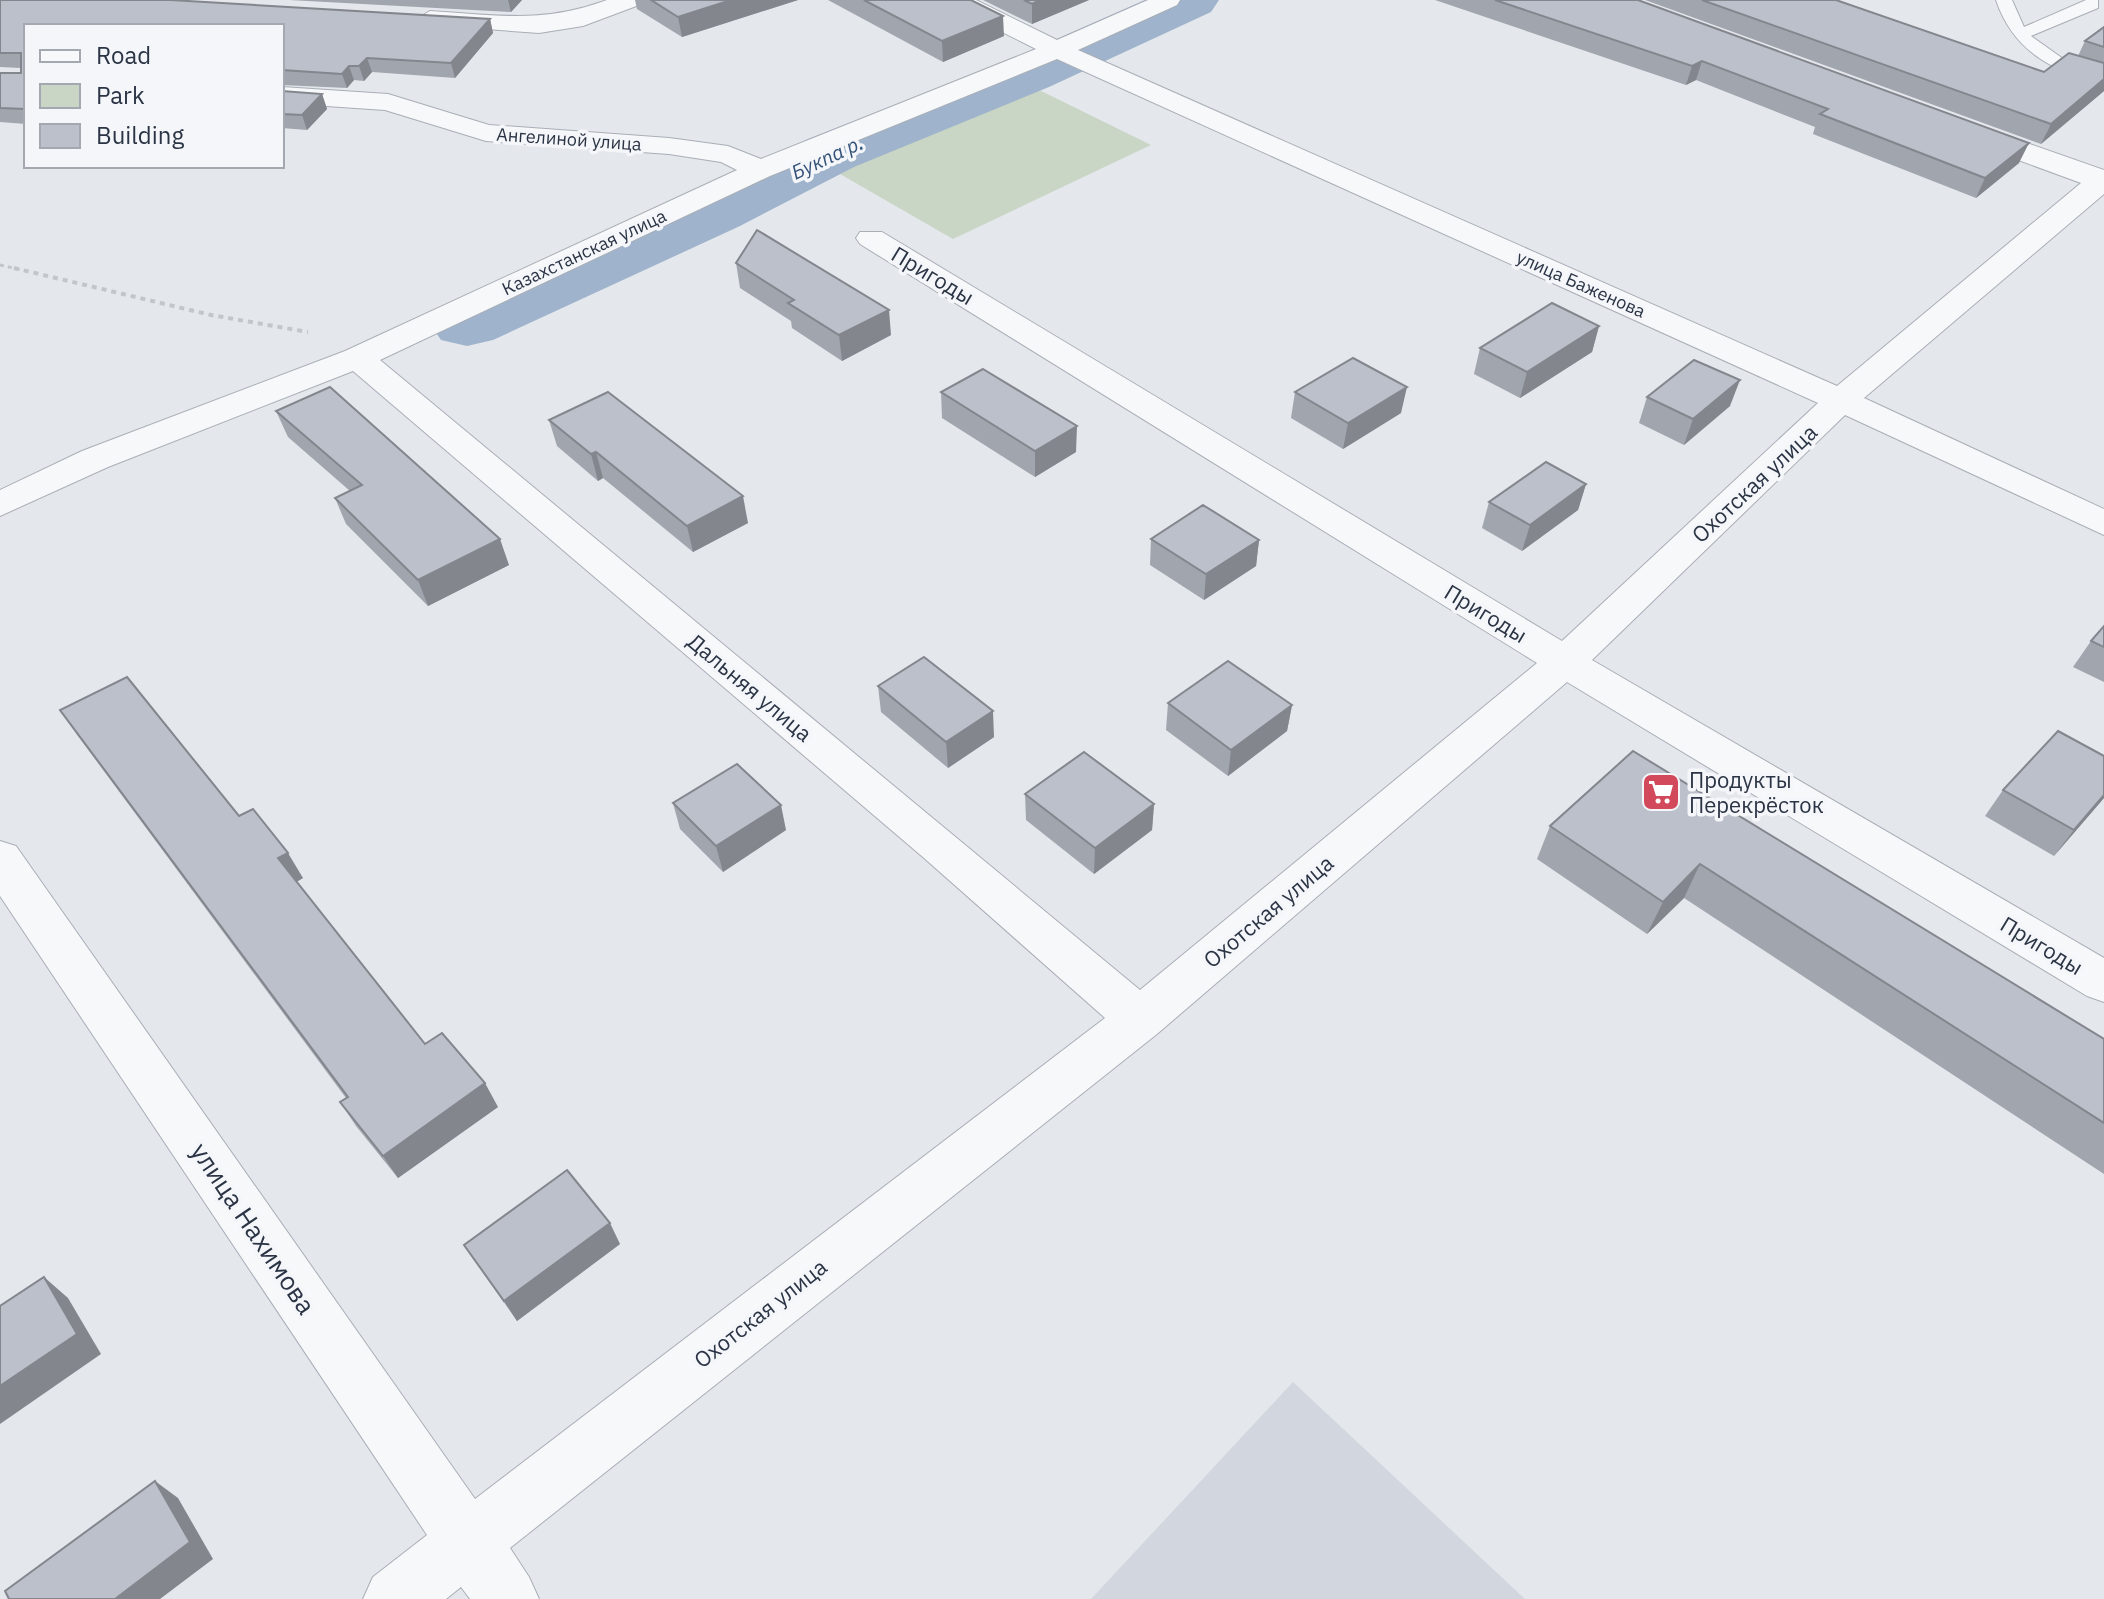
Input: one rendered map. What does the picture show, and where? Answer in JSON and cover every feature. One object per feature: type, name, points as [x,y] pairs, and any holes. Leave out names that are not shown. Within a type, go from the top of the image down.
[{"type":"street","points":[[411,17],[539,25],[574,21],[630,0]]},
{"type":"street","name":"улица Баженова","points":[[957,0],[1057,50],[1841,400],[2104,523]]},
{"type":"street","name":"Казахстанская улица","points":[[0,504],[109,453],[357,358],[760,170],[1057,50],[1168,0]]},
{"type":"street","name":"Ангелиной улица","points":[[284,95],[388,102],[486,133],[669,146],[728,154],[760,170]]},
{"type":"street","points":[[1938,121],[2103,181]]},
{"type":"street","name":"Охотская улица","points":[[395,1599],[1140,1019],[1565,662],[1841,400],[2103,181]]},
{"type":"street","name":"Пригоды","points":[[871,238],[1565,662],[2104,982]]},
{"type":"street","name":"Дальняя улица","points":[[357,358],[940,846],[1140,1019]]},
{"type":"street","name":"улица Нахимова","points":[[8,892],[507,1599]]},
{"type":"lane","points":[[2004,0],[2021,34],[2047,61],[2104,79]]},
{"type":"lane","points":[[2021,34],[2092,4]]},
{"type":"path","points":[[0,265],[211,315],[308,332],[357,358]]},
{"type":"shaded area","points":[[1293,1382],[1525,1599],[1091,1599]]},
{"type":"green space","points":[[1031,86],[1151,145],[953,239],[833,170]]},
{"type":"building","points":[[0,0],[171,0],[490,19],[451,63],[367,58],[359,66],[349,66],[342,74],[284,70],[284,24],[24,24],[24,109],[0,108],[0,73],[21,73],[21,53],[0,53]]},
{"type":"building","points":[[651,0],[731,0],[678,17]]},
{"type":"building","points":[[864,0],[971,0],[1003,16],[942,41]]},
{"type":"building","points":[[1495,0],[1638,0],[2029,143],[1985,178],[1820,114],[1828,109],[1702,61],[1692,66]]},
{"type":"building","points":[[1702,0],[1836,0],[2044,72],[2069,53],[2104,63],[2104,79],[2051,124]]},
{"type":"building","points":[[2104,27],[2104,47],[2085,41]]},
{"type":"building","points":[[284,91],[322,94],[302,115],[284,114]]},
{"type":"building","points":[[757,230],[889,310],[839,335],[788,303],[794,300],[736,263]]},
{"type":"building","points":[[1552,303],[1599,326],[1527,372],[1480,348]]},
{"type":"building","points":[[1353,358],[1407,387],[1348,423],[1295,392]]},
{"type":"building","points":[[1694,360],[1740,380],[1693,419],[1647,397]]},
{"type":"building","points":[[983,369],[1077,426],[1035,451],[941,392]]},
{"type":"building","points":[[330,387],[500,539],[418,580],[335,498],[362,485],[276,411]]},
{"type":"building","points":[[608,392],[743,496],[687,526],[596,452],[591,454],[549,420]]},
{"type":"building","points":[[1546,462],[1586,484],[1530,525],[1489,502]]},
{"type":"building","points":[[1203,505],[1259,540],[1206,574],[1151,539]]},
{"type":"building","points":[[2104,626],[2104,647],[2091,641]]},
{"type":"building","points":[[924,657],[993,711],[946,742],[878,686]]},
{"type":"building","points":[[1228,661],[1292,705],[1231,750],[1168,703]]},
{"type":"building","points":[[127,677],[239,816],[253,809],[288,853],[278,858],[425,1044],[442,1033],[485,1083],[383,1156],[340,1102],[348,1097],[60,710]]},
{"type":"building","points":[[2058,731],[2104,756],[2104,795],[2074,830],[2003,790]]},
{"type":"building","points":[[1633,751],[2104,1039],[2104,1123],[1700,864],[1663,902],[1550,826]]},
{"type":"building","points":[[1084,752],[1154,804],[1095,848],[1025,794]]},
{"type":"building","points":[[737,764],[781,805],[716,846],[673,803]]},
{"type":"building","points":[[567,1170],[610,1223],[504,1301],[464,1245]]},
{"type":"building","points":[[44,1277],[77,1334],[0,1386],[0,1306]]},
{"type":"building","points":[[155,1481],[190,1542],[115,1599],[9,1599],[5,1591]]},
{"type":"waterway","name":"Букпа р.","points":[[467,324],[716,212],[831,153],[1028,74],[1191,0]]},
{"type":"place","name":"Продукты Перекрёсток","points":[[1661,792]]}]
